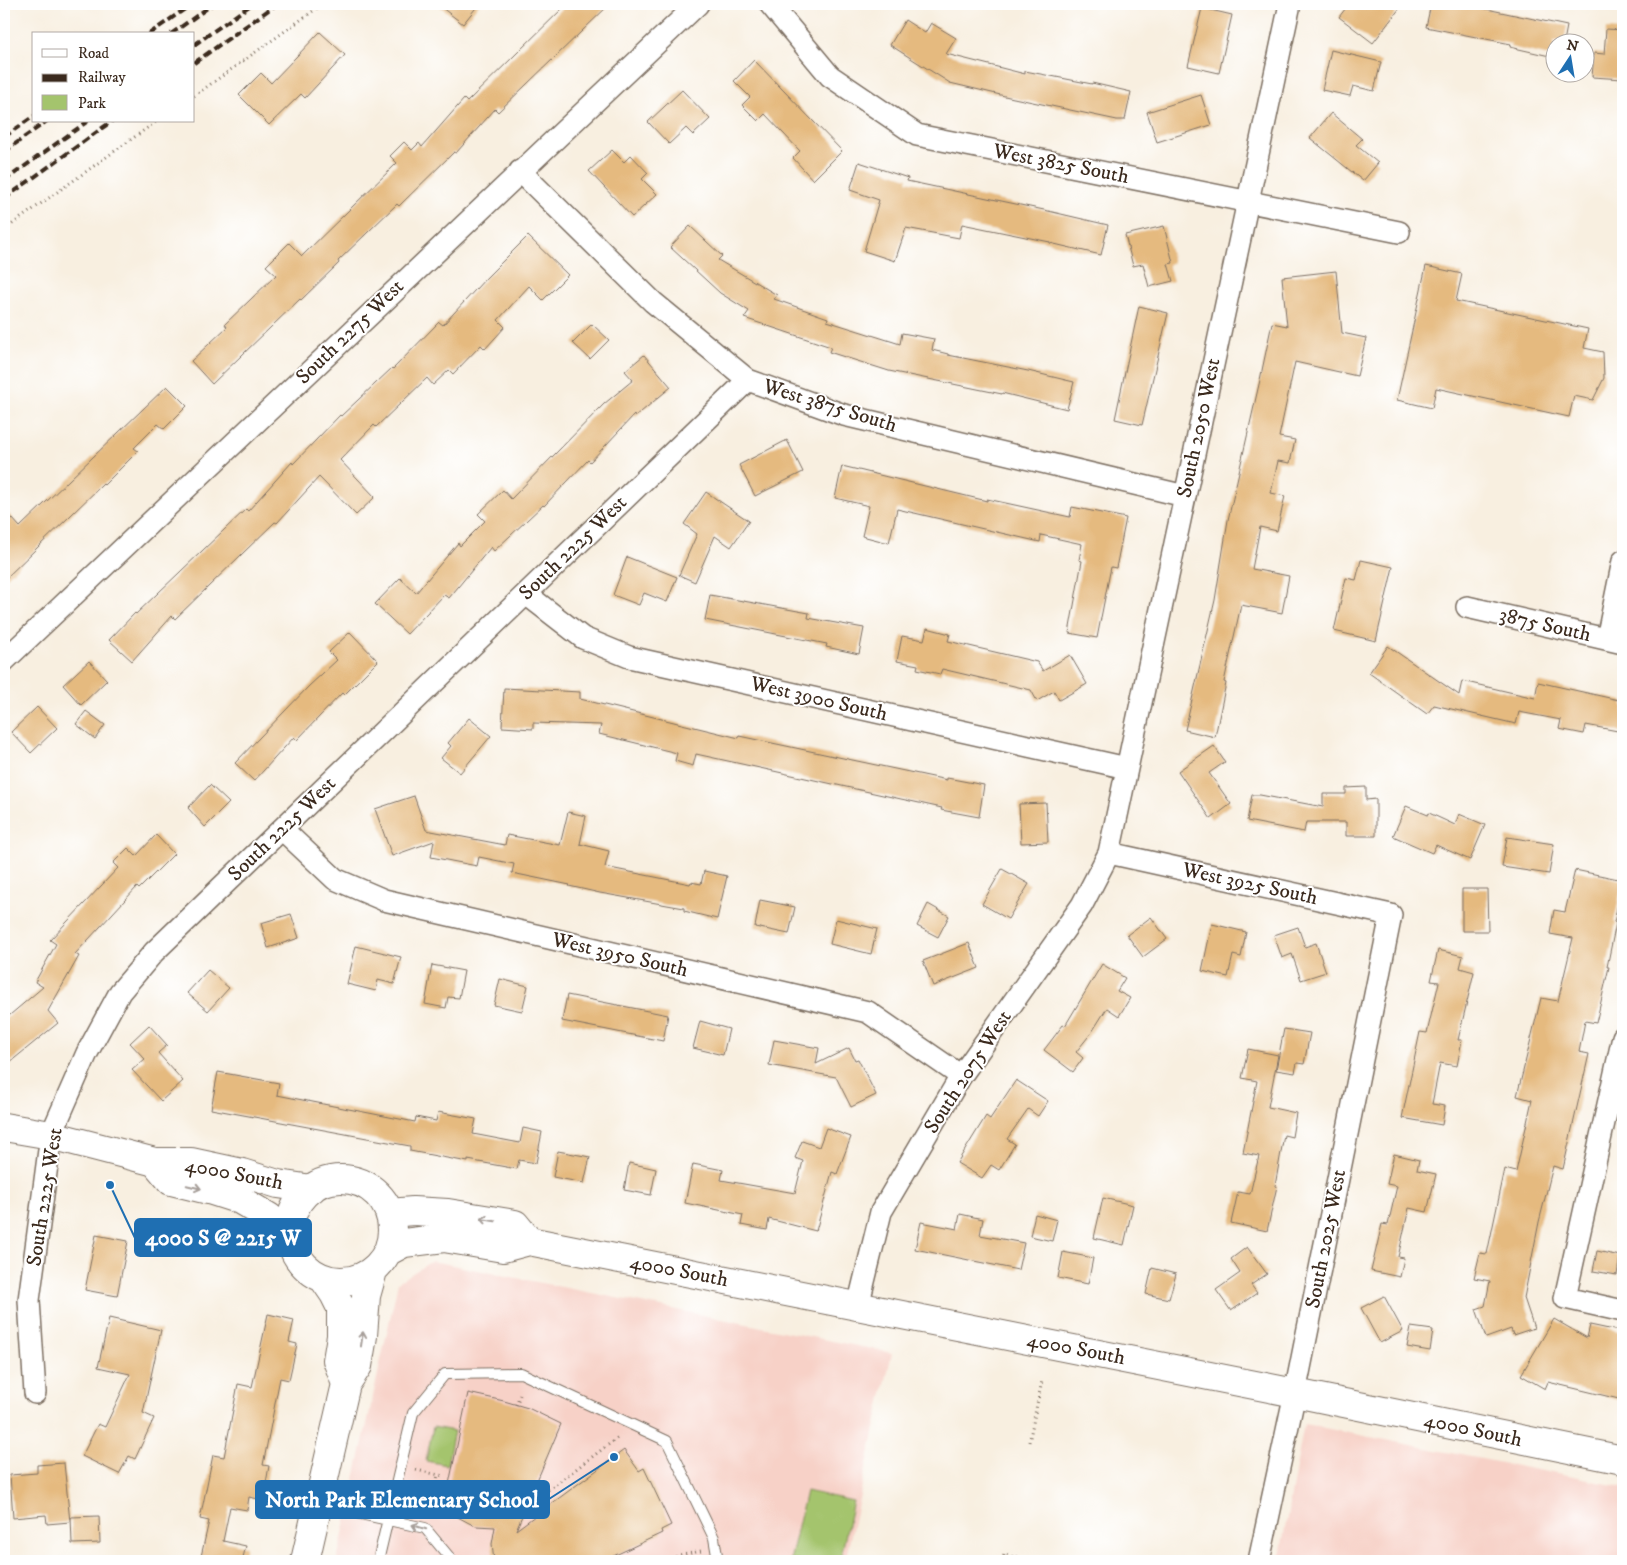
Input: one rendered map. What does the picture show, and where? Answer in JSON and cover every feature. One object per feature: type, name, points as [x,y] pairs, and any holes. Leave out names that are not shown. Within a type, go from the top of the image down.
[{"type":"street","name":"South 2275 West","points":[[4,661],[698,4]]},
{"type":"street","name":"West 3825 South","points":[[770,4],[830,76],[917,135],[1399,232]]},
{"type":"street","name":"South 2050 West","points":[[1109,853],[1290,4]]},
{"type":"street","name":"West 3875 South","points":[[520,171],[654,302],[748,380],[844,415],[1185,496]]},
{"type":"street","name":"South 2225 West","points":[[35,1393],[29,1300],[51,1135],[86,1053],[120,992],[154,952],[748,380]]},
{"type":"street","points":[[1615,641],[1623,561]]},
{"type":"street","name":"West 3900 South","points":[[526,594],[583,638],[629,657],[1127,768]]},
{"type":"street","name":"3875 South","points":[[1467,607],[1615,641]]},
{"type":"street","name":"West 3950 South","points":[[282,829],[335,879],[384,900],[868,1012],[961,1076]]},
{"type":"street","name":"West 3925 South","points":[[1109,853],[1391,916]]},
{"type":"street","name":"South 2075 West","points":[[858,1306],[881,1212],[961,1076],[1082,905],[1109,853]]},
{"type":"street","name":"South 2025 West","points":[[1258,1561],[1295,1393],[1391,916]]},
{"type":"street","points":[[1623,1037],[1565,1298],[1623,1311]]},
{"type":"street","name":"4000 South","points":[[4,1127],[51,1135],[155,1162],[191,1162],[242,1173],[278,1184],[312,1189]]},
{"type":"street","name":"4000 South","points":[[155,1162],[171,1181],[240,1200],[269,1216],[290,1236]]},
{"type":"street","points":[[305,1561],[346,1384],[358,1366],[363,1336],[366,1296],[392,1239],[393,1226],[390,1213],[384,1201],[363,1184],[350,1180],[324,1183],[312,1189],[296,1203],[291,1222],[290,1236],[294,1250],[301,1262],[310,1271],[322,1278],[336,1282],[352,1280],[381,1261]]},
{"type":"street","points":[[390,1213],[413,1211],[448,1213],[515,1224],[529,1240]]},
{"type":"street","name":"4000 South","points":[[381,1261],[404,1244],[444,1238],[503,1248],[529,1240],[1623,1460]]},
{"type":"street","points":[[322,1278],[334,1294],[341,1308],[341,1336],[337,1360],[346,1384]]},
{"type":"lane","points":[[378,1561],[413,1412],[446,1374],[521,1372],[667,1441],[714,1538],[718,1561]]},
{"type":"lane","points":[[317,1505],[425,1528],[450,1558],[449,1561]]},
{"type":"path","points":[[195,95],[324,4]]},
{"type":"path","points":[[4,230],[157,122]]},
{"type":"path","points":[[1029,1442],[1042,1381]]},
{"type":"path","points":[[516,1404],[520,1395]]},
{"type":"path","points":[[532,1502],[625,1433]]},
{"type":"path","points":[[416,1470],[444,1476]]},
{"type":"path","points":[[429,1512],[438,1474]]},
{"type":"path","points":[[656,1561],[701,1550]]},
{"type":"path","points":[[1002,1561],[1004,1554],[1036,1561]]},
{"type":"shaded area","points":[[432,1261],[892,1353],[845,1561],[337,1561],[398,1282]]},
{"type":"shaded area","points":[[1304,1424],[1623,1487],[1623,1561],[1279,1561]]},
{"type":"green space","points":[[433,1427],[454,1431],[447,1465],[426,1461]]},
{"type":"green space","points":[[806,1491],[853,1501],[840,1561],[790,1561]]},
{"type":"building","points":[[437,4],[479,4],[463,24]]},
{"type":"building","points":[[567,4],[610,4],[498,112],[495,109],[456,153],[454,152],[399,206],[397,204],[301,300],[212,384],[191,361],[227,327],[225,324],[276,275],[266,266],[289,243],[302,256],[397,163],[390,156],[404,142],[412,150],[419,143],[422,147],[464,99],[467,102]]},
{"type":"building","points":[[1349,4],[1403,4],[1373,43],[1339,17]]},
{"type":"building","points":[[1431,4],[1463,4],[1567,26],[1566,32],[1544,32],[1544,55],[1510,47],[1511,44],[1426,27]]},
{"type":"building","points":[[1202,8],[1232,15],[1219,73],[1188,66]]},
{"type":"building","points":[[905,20],[925,33],[931,23],[956,38],[946,54],[1025,74],[1025,71],[1131,92],[1125,120],[1117,120],[950,83],[890,45]]},
{"type":"building","points":[[1606,29],[1623,30],[1623,79],[1594,77],[1594,53],[1604,54]]},
{"type":"building","points":[[320,32],[345,55],[305,98],[301,94],[269,125],[239,95],[261,73],[271,83]]},
{"type":"building","points":[[1331,50],[1381,62],[1374,91],[1353,86],[1350,96],[1322,90]]},
{"type":"building","points":[[754,60],[842,151],[813,180],[793,158],[800,151],[765,114],[758,121],[742,105],[750,97],[734,81]]},
{"type":"building","points":[[682,90],[710,119],[693,135],[686,128],[669,144],[648,122]]},
{"type":"building","points":[[1201,95],[1211,125],[1157,142],[1147,112]]},
{"type":"building","points":[[1331,113],[1362,139],[1356,145],[1378,163],[1363,181],[1310,138]]},
{"type":"building","points":[[612,150],[624,162],[631,155],[648,173],[642,179],[657,194],[632,217],[589,171]]},
{"type":"building","points":[[859,162],[908,178],[907,181],[1108,225],[1101,255],[1050,242],[962,224],[959,238],[906,228],[895,261],[864,251],[879,200],[850,190]]},
{"type":"building","points":[[690,226],[722,256],[718,260],[777,295],[774,299],[828,318],[827,321],[900,344],[902,333],[934,339],[932,350],[948,355],[1074,382],[1067,409],[1002,393],[889,371],[829,352],[831,347],[744,318],[749,311],[720,293],[670,247]]},
{"type":"building","points":[[1164,226],[1173,263],[1168,264],[1173,281],[1149,287],[1143,264],[1133,266],[1125,235]]},
{"type":"building","points":[[528,236],[568,275],[543,300],[529,286],[498,320],[505,327],[485,349],[481,345],[453,374],[449,370],[433,385],[427,378],[376,427],[374,425],[340,460],[375,497],[356,515],[319,477],[277,523],[275,522],[175,619],[172,616],[132,661],[109,640],[135,613],[246,509],[248,511],[292,462],[293,464],[340,415],[393,369],[439,322],[443,325]]},
{"type":"building","points":[[1426,266],[1462,274],[1456,301],[1588,329],[1584,348],[1603,352],[1604,378],[1593,400],[1574,396],[1569,417],[1436,388],[1432,408],[1397,400]]},
{"type":"building","points":[[1336,271],[1342,333],[1366,338],[1357,376],[1295,362],[1279,437],[1295,440],[1290,463],[1278,461],[1271,493],[1285,496],[1277,531],[1260,527],[1252,569],[1289,576],[1282,613],[1241,605],[1224,682],[1226,683],[1215,737],[1185,730],[1215,600],[1228,520],[1272,323],[1287,326],[1282,277]]},
{"type":"building","points":[[1139,306],[1168,313],[1142,425],[1115,419]]},
{"type":"building","points":[[592,324],[609,340],[590,359],[573,343]]},
{"type":"building","points":[[644,355],[671,387],[635,417],[634,415],[590,462],[588,460],[544,506],[494,551],[491,547],[449,598],[444,595],[407,634],[375,604],[400,578],[416,593],[458,543],[460,546],[485,521],[478,514],[503,490],[511,499],[604,404],[633,380],[625,371]]},
{"type":"building","points":[[167,386],[187,406],[164,429],[158,424],[134,448],[138,451],[4,580],[4,509],[20,527]]},
{"type":"building","points":[[787,440],[803,472],[755,496],[739,465]]},
{"type":"building","points":[[842,466],[987,501],[987,499],[1070,517],[1072,507],[1126,518],[1116,568],[1111,567],[1097,638],[1069,633],[1082,561],[1079,560],[1082,544],[1041,535],[1040,542],[897,509],[889,543],[862,536],[869,506],[835,498]]},
{"type":"building","points":[[706,492],[749,521],[731,547],[715,536],[695,582],[679,575],[697,534],[684,524]]},
{"type":"building","points":[[627,557],[677,577],[667,602],[644,593],[639,605],[613,595]]},
{"type":"building","points":[[1361,560],[1393,567],[1376,641],[1334,631],[1346,578],[1356,580]]},
{"type":"building","points":[[710,595],[809,613],[808,618],[864,628],[859,654],[826,647],[827,644],[705,620]]},
{"type":"building","points":[[927,628],[950,634],[948,641],[1037,662],[1043,671],[1070,655],[1087,684],[1059,700],[1054,691],[1037,701],[1031,690],[942,669],[940,674],[917,669],[918,665],[897,661],[902,636],[924,640]]},
{"type":"building","points":[[350,632],[378,661],[344,695],[342,693],[297,740],[294,737],[254,781],[235,763],[309,686],[337,660],[329,652]]},
{"type":"building","points":[[1388,646],[1459,695],[1462,681],[1535,698],[1538,682],[1623,701],[1623,732],[1586,725],[1584,734],[1559,729],[1561,720],[1519,712],[1516,724],[1434,705],[1427,714],[1369,673]]},
{"type":"building","points":[[89,661],[107,680],[81,705],[63,685]]},
{"type":"building","points":[[504,688],[580,692],[580,699],[739,738],[739,736],[947,780],[947,778],[984,785],[979,817],[696,754],[693,766],[675,761],[677,753],[599,734],[601,725],[533,723],[533,729],[502,727]]},
{"type":"building","points":[[37,707],[57,728],[31,753],[11,732]]},
{"type":"building","points":[[86,711],[105,725],[95,739],[76,724]]},
{"type":"building","points":[[469,718],[491,736],[460,773],[441,758],[451,746],[448,743]]},
{"type":"building","points":[[1214,746],[1225,762],[1209,773],[1231,804],[1211,819],[1178,771]]},
{"type":"building","points":[[210,785],[229,803],[205,827],[188,808]]},
{"type":"building","points":[[1366,787],[1366,800],[1376,799],[1376,836],[1346,836],[1346,822],[1306,822],[1304,832],[1247,821],[1252,795],[1323,807],[1323,794],[1346,794],[1346,788]]},
{"type":"building","points":[[414,796],[426,830],[505,845],[507,835],[560,845],[568,812],[586,816],[580,844],[609,851],[605,867],[690,884],[691,882],[701,884],[704,871],[727,876],[717,919],[684,911],[684,908],[600,893],[512,873],[514,864],[479,857],[477,866],[431,857],[434,841],[392,856],[375,809]]},
{"type":"building","points":[[1046,803],[1048,842],[1021,843],[1019,804]]},
{"type":"building","points":[[1406,806],[1428,815],[1429,813],[1455,825],[1459,814],[1485,825],[1470,860],[1436,845],[1432,853],[1393,836]]},
{"type":"building","points":[[156,835],[174,854],[139,889],[137,887],[75,954],[79,956],[48,1011],[58,1023],[4,1067],[4,1020],[43,987],[35,982],[56,944],[50,940],[118,868],[113,863],[128,848],[136,856]]},
{"type":"building","points":[[1507,837],[1554,844],[1549,874],[1502,867]]},
{"type":"building","points":[[1002,869],[1029,884],[1008,919],[982,904]]},
{"type":"building","points":[[1575,870],[1623,880],[1614,922],[1616,923],[1607,967],[1609,967],[1596,1023],[1585,1021],[1579,1052],[1589,1054],[1563,1169],[1553,1166],[1539,1222],[1524,1298],[1534,1328],[1513,1335],[1511,1329],[1486,1338],[1476,1309],[1485,1306],[1490,1281],[1474,1278],[1480,1253],[1487,1254],[1505,1169],[1516,1172],[1532,1100],[1517,1096],[1541,998],[1558,1001],[1573,938],[1550,934],[1554,910],[1565,912]]},
{"type":"building","points":[[1462,889],[1487,889],[1488,931],[1462,931]]},
{"type":"building","points":[[760,900],[795,907],[789,934],[755,927]]},
{"type":"building","points":[[928,904],[949,916],[938,937],[917,926]]},
{"type":"building","points":[[291,914],[299,938],[268,948],[261,923]]},
{"type":"building","points":[[1151,917],[1167,939],[1143,957],[1127,935]]},
{"type":"building","points":[[836,919],[877,929],[871,954],[830,944]]},
{"type":"building","points":[[1212,924],[1246,932],[1241,957],[1233,955],[1228,977],[1202,971]]},
{"type":"building","points":[[1298,927],[1305,947],[1316,943],[1326,972],[1301,980],[1292,954],[1282,958],[1274,935]]},
{"type":"building","points":[[969,943],[979,968],[933,986],[923,961]]},
{"type":"building","points":[[356,946],[401,957],[394,984],[378,980],[376,991],[347,984]]},
{"type":"building","points":[[1438,950],[1463,956],[1460,968],[1474,972],[1458,1040],[1462,1040],[1457,1066],[1440,1063],[1432,1104],[1445,1106],[1442,1125],[1402,1118],[1420,1032],[1427,1033],[1439,982],[1431,981]]},
{"type":"building","points":[[1102,964],[1125,978],[1117,991],[1130,998],[1119,1016],[1107,1008],[1092,1032],[1076,1052],[1083,1058],[1073,1072],[1044,1050],[1063,1025],[1065,1026]]},
{"type":"building","points":[[432,965],[464,971],[459,998],[448,997],[446,1008],[425,1004]]},
{"type":"building","points":[[208,970],[229,988],[208,1011],[187,993]]},
{"type":"building","points":[[500,979],[528,986],[522,1011],[494,1005]]},
{"type":"building","points":[[567,995],[668,1015],[663,1041],[562,1021]]},
{"type":"building","points":[[700,1021],[729,1029],[723,1055],[693,1048]]},
{"type":"building","points":[[149,1025],[167,1045],[158,1053],[183,1081],[161,1101],[132,1070],[145,1059],[130,1043]]},
{"type":"building","points":[[1284,1029],[1310,1033],[1304,1064],[1297,1063],[1295,1073],[1276,1070]]},
{"type":"building","points":[[774,1040],[819,1048],[816,1064],[849,1048],[855,1060],[858,1059],[876,1095],[851,1107],[836,1077],[769,1065]]},
{"type":"building","points":[[1248,1049],[1278,1055],[1268,1107],[1296,1113],[1292,1137],[1284,1135],[1275,1186],[1277,1186],[1267,1231],[1231,1223],[1238,1192],[1250,1194],[1259,1156],[1243,1153],[1257,1081],[1242,1078]]},
{"type":"building","points":[[218,1072],[279,1083],[277,1095],[415,1122],[416,1117],[436,1121],[438,1112],[476,1119],[473,1134],[520,1143],[523,1128],[542,1132],[536,1163],[519,1160],[517,1169],[468,1160],[468,1162],[410,1151],[410,1146],[211,1109]]},
{"type":"building","points":[[1016,1080],[1048,1101],[1038,1116],[1028,1109],[1007,1139],[1015,1144],[999,1170],[991,1165],[982,1178],[957,1163],[986,1116],[990,1119]]},
{"type":"building","points":[[826,1128],[851,1137],[837,1174],[832,1172],[816,1231],[769,1219],[767,1230],[741,1225],[743,1215],[685,1203],[693,1164],[723,1170],[721,1180],[795,1193],[803,1161],[795,1158],[802,1141],[819,1147]]},
{"type":"building","points":[[558,1151],[590,1157],[584,1183],[553,1177]]},
{"type":"building","points":[[1394,1154],[1419,1160],[1417,1170],[1436,1174],[1427,1212],[1409,1208],[1398,1257],[1404,1258],[1400,1277],[1371,1271],[1382,1224],[1388,1225],[1397,1186],[1387,1184]]},
{"type":"building","points":[[629,1163],[656,1169],[651,1195],[624,1190]]},
{"type":"building","points":[[1103,1198],[1133,1205],[1124,1245],[1094,1238]]},
{"type":"building","points":[[960,1214],[983,1219],[980,1235],[1024,1243],[1018,1270],[915,1249],[921,1222],[957,1229]]},
{"type":"building","points":[[1035,1214],[1057,1220],[1052,1241],[1030,1236]]},
{"type":"building","points":[[96,1235],[128,1241],[117,1296],[85,1290]]},
{"type":"building","points":[[1247,1247],[1267,1274],[1251,1285],[1257,1293],[1231,1311],[1216,1290],[1240,1273],[1231,1259]]},
{"type":"building","points":[[1597,1251],[1620,1256],[1617,1275],[1593,1271]]},
{"type":"building","points":[[1063,1252],[1093,1258],[1088,1284],[1058,1278]]},
{"type":"building","points":[[1152,1268],[1176,1274],[1169,1299],[1146,1294]]},
{"type":"building","points":[[1384,1296],[1403,1331],[1380,1343],[1361,1308]]},
{"type":"building","points":[[268,1314],[294,1320],[289,1342],[297,1344],[289,1380],[280,1378],[263,1465],[269,1466],[263,1500],[249,1497],[247,1510],[230,1507],[223,1541],[246,1546],[242,1561],[200,1561],[209,1521],[200,1519],[213,1455],[224,1457],[238,1384],[252,1387]]},
{"type":"building","points":[[109,1318],[161,1330],[143,1413],[154,1418],[135,1459],[129,1456],[119,1474],[82,1456],[98,1424],[105,1427],[130,1374],[98,1367]]},
{"type":"building","points":[[1554,1319],[1587,1338],[1590,1325],[1623,1332],[1623,1400],[1548,1382],[1545,1389],[1521,1375]]},
{"type":"building","points":[[1411,1327],[1433,1330],[1430,1351],[1407,1347]]},
{"type":"building","points":[[468,1393],[528,1408],[561,1424],[516,1530],[624,1450],[639,1471],[644,1468],[671,1525],[661,1530],[662,1533],[603,1561],[494,1561],[492,1544],[495,1527],[476,1526],[456,1516],[447,1507],[452,1485],[449,1484]]},
{"type":"building","points":[[64,1463],[70,1522],[47,1524],[46,1515],[13,1518],[10,1475],[37,1473],[37,1465]]},
{"type":"building","points":[[99,1516],[100,1543],[72,1544],[71,1517]]},
{"type":"railway","points":[[152,32],[192,4]]},
{"type":"railway","points":[[174,32],[213,4]]},
{"type":"railway","points":[[195,44],[252,4]]},
{"type":"railway","points":[[195,62],[277,4]]},
{"type":"railway","points":[[4,137],[32,117]]},
{"type":"railway","points":[[4,152],[46,122]]},
{"type":"railway","points":[[4,181],[87,122]]},
{"type":"railway","points":[[4,199],[111,122]]},
{"type":"place","name":"4000 S @ 2215 W","points":[[110,1185]]},
{"type":"place","name":"North Park Elementary School","points":[[614,1457]]}]
